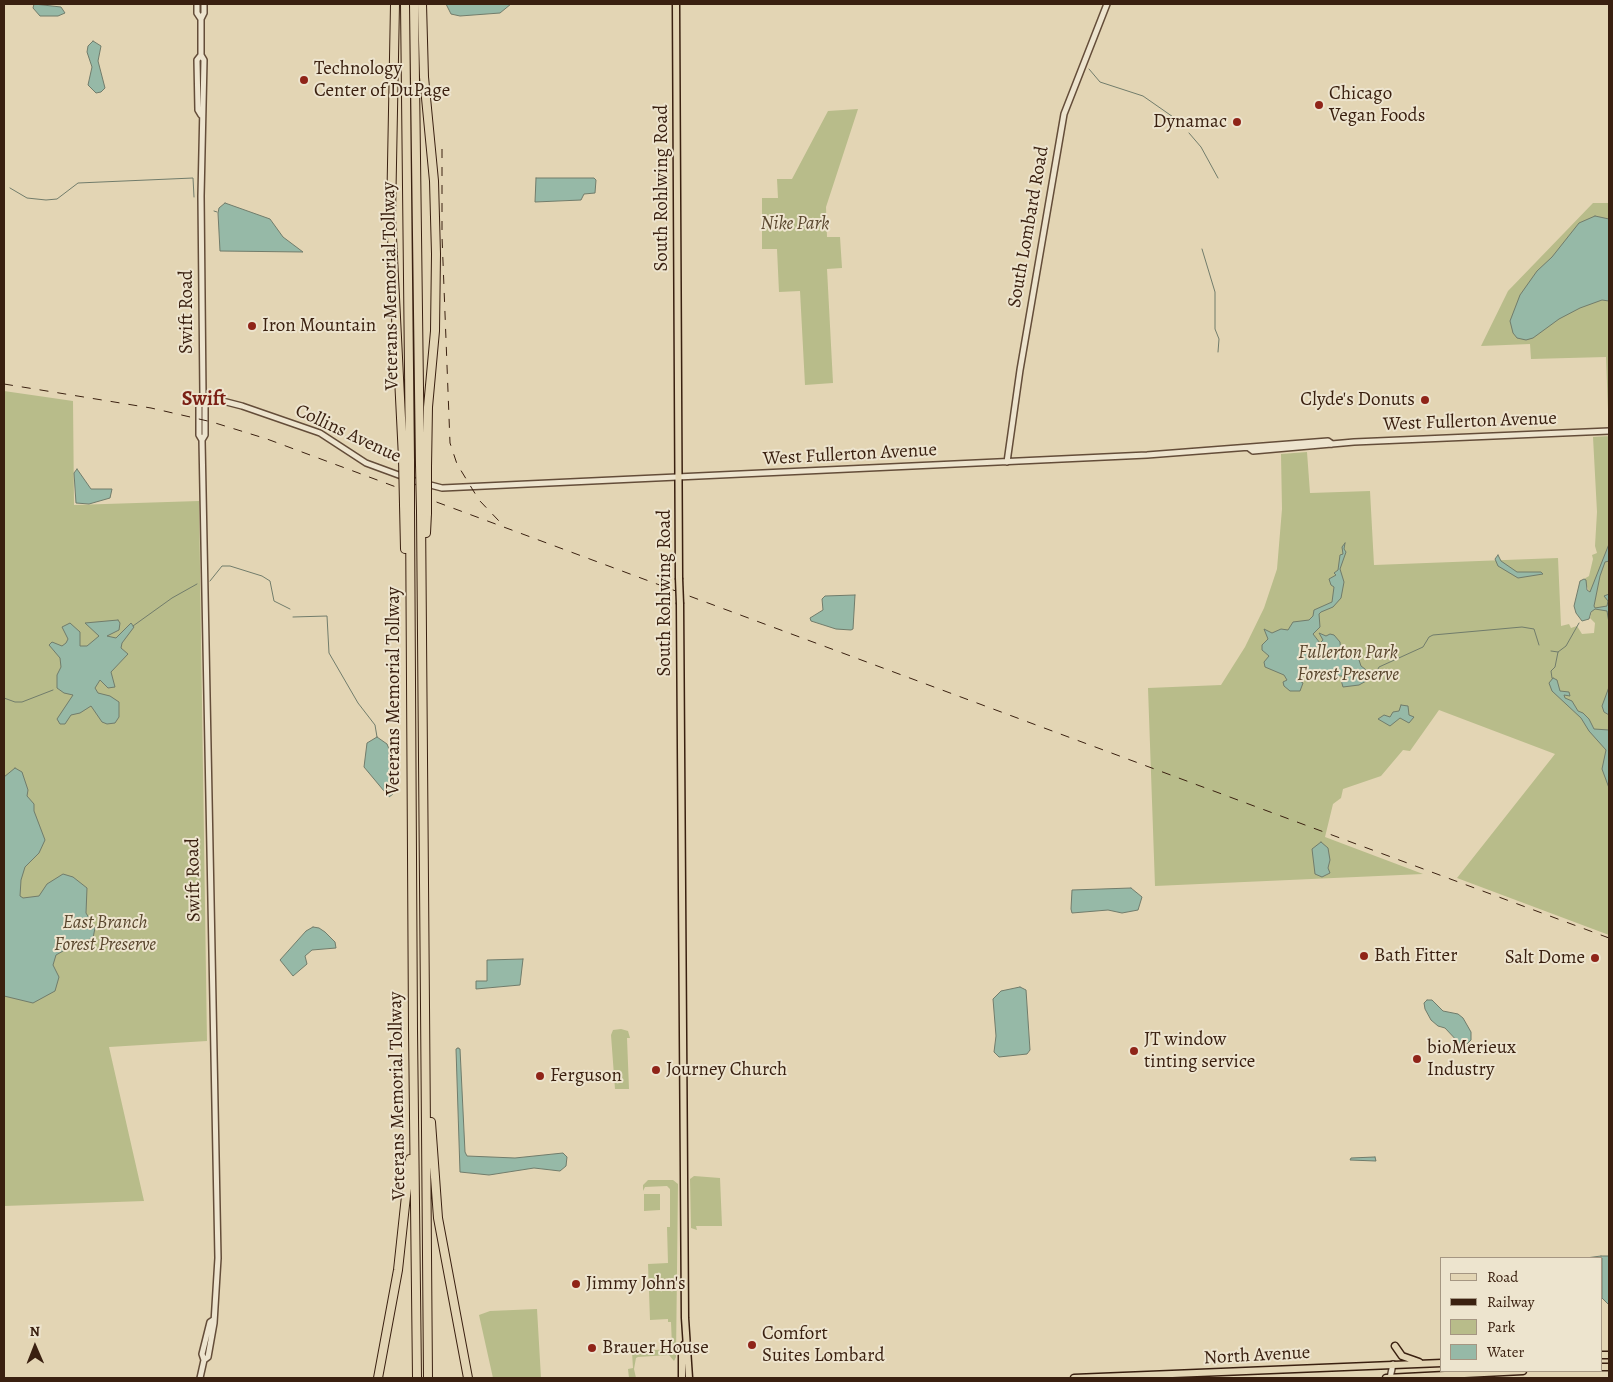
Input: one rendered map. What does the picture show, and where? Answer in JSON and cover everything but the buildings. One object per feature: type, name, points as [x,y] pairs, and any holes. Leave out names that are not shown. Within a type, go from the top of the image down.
[{"type":"highway","points":[[395,4],[391,217],[406,459]]},
{"type":"highway","name":"Veterans Memorial Tollway","points":[[405,4],[406,459],[410,616],[417,1378]]},
{"type":"highway","name":"Veterans Memorial Tollway","points":[[414,4],[424,466],[422,570],[428,1378]]},
{"type":"highway","points":[[423,4],[422,34],[434,181],[436,254],[435,331],[424,466]]},
{"type":"highway","points":[[426,1047],[438,1218],[468,1378]]},
{"type":"highway","points":[[378,1378],[398,1270],[414,1117]]},
{"type":"main road","name":"South Rohlwing Road","points":[[676,4],[686,1343]]},
{"type":"main road","points":[[682,1378],[682,1347],[686,1343],[688,1347],[689,1378]]},
{"type":"main road","points":[[1396,1346],[1402,1356],[1422,1364]]},
{"type":"main road","name":"North Avenue","points":[[1074,1378],[1440,1363]]},
{"type":"main road","points":[[1386,1378],[1504,1372]]},
{"type":"street","points":[[197,4],[197,13],[200,18],[204,13],[204,4]]},
{"type":"street","name":"South Lombard Road","points":[[1007,462],[1020,370],[1064,114],[1107,4]]},
{"type":"street","name":"Swift Road","points":[[200,18],[201,55],[197,60],[198,110],[201,115],[203,396],[199,404],[199,435],[202,440],[218,1258],[214,1323],[208,1357],[204,1360],[200,1378]]},
{"type":"street","name":"Collins Avenue","points":[[203,396],[303,426],[330,438],[366,463],[433,487],[452,489]]},
{"type":"street","name":"West Fullerton Avenue","points":[[452,489],[1007,462],[1250,448],[1252,446],[1319,442],[1332,444],[1609,431]]},
{"type":"street","points":[[1390,1378],[1393,1364]]},
{"type":"green space","name":"Nike Park","points":[[858,109],[826,207],[827,237],[840,237],[842,268],[827,269],[833,383],[805,385],[800,291],[779,292],[777,249],[762,249],[762,198],[778,198],[777,179],[792,179],[828,111]]},
{"type":"green space","points":[[1593,203],[1609,203],[1609,436],[1606,357],[1531,359],[1530,344],[1481,346],[1508,291]]},
{"type":"green space","name":"East Branch Forest Preserve","points":[[4,391],[73,401],[74,505],[199,501],[207,1041],[109,1047],[144,1201],[4,1206]]},
{"type":"green space","name":"Fullerton Park Forest Preserve","points":[[1609,436],[1609,935],[1457,878],[1555,754],[1439,710],[1410,751],[1403,750],[1381,776],[1343,789],[1341,798],[1333,804],[1325,837],[1423,874],[1155,886],[1148,688],[1221,685],[1245,647],[1264,608],[1277,569],[1282,509],[1281,454],[1307,452],[1310,493],[1370,491],[1374,565],[1558,558],[1561,626],[1569,624],[1571,628],[1577,626],[1582,634],[1594,633],[1595,623],[1590,618],[1594,604],[1584,579],[1589,576],[1593,559],[1592,555],[1597,553],[1595,546],[1597,512],[1593,437]]},
{"type":"green space","points":[[621,1029],[628,1031],[630,1038],[627,1038],[629,1089],[615,1089],[611,1035],[613,1030]]},
{"type":"green space","points":[[694,1176],[720,1178],[722,1226],[696,1226],[697,1230],[691,1228],[690,1179]]},
{"type":"green space","points":[[648,1180],[673,1180],[678,1184],[676,1357],[674,1361],[669,1355],[638,1357],[636,1358],[634,1369],[636,1378],[629,1378],[628,1369],[633,1368],[632,1352],[668,1349],[668,1346],[672,1346],[671,1322],[668,1322],[668,1319],[650,1320],[648,1264],[668,1263],[667,1227],[670,1227],[670,1189],[667,1186],[645,1187],[643,1191],[643,1185]]},
{"type":"green space","points":[[644,1194],[660,1194],[660,1210],[644,1211]]},
{"type":"green space","points":[[537,1309],[541,1378],[493,1378],[479,1315],[490,1311]]},
{"type":"water","points":[[34,4],[61,7],[65,13],[58,16],[40,16],[33,8]]},
{"type":"water","points":[[446,4],[511,4],[500,13],[460,16],[451,14]]},
{"type":"water","points":[[93,41],[101,46],[98,61],[105,88],[101,92],[96,93],[88,85],[92,67],[87,52],[88,46]]},
{"type":"water","points":[[536,178],[594,178],[596,180],[595,193],[584,194],[581,200],[535,202]]},
{"type":"water","points":[[225,203],[270,219],[283,237],[303,252],[220,251],[218,213],[219,208]]},
{"type":"water","points":[[1595,216],[1609,219],[1609,301],[1602,300],[1580,308],[1559,319],[1533,338],[1526,340],[1517,338],[1513,333],[1510,321],[1520,295],[1537,271],[1552,257],[1579,223]]},
{"type":"water","points":[[77,469],[91,489],[112,489],[110,498],[89,504],[76,503],[74,473]]},
{"type":"water","points":[[1345,543],[1344,549],[1346,552],[1340,569],[1344,582],[1341,598],[1333,607],[1319,614],[1320,627],[1313,634],[1320,643],[1323,640],[1319,633],[1326,636],[1334,635],[1340,642],[1341,655],[1346,658],[1358,657],[1361,666],[1365,669],[1368,680],[1359,685],[1343,687],[1341,680],[1343,676],[1330,676],[1329,680],[1325,681],[1322,673],[1313,675],[1302,670],[1300,681],[1303,683],[1300,691],[1290,691],[1284,686],[1283,682],[1287,680],[1284,675],[1265,667],[1264,662],[1269,656],[1262,650],[1262,645],[1268,639],[1264,629],[1272,633],[1281,629],[1288,630],[1293,622],[1309,620],[1313,616],[1314,610],[1332,602],[1334,587],[1329,579],[1336,575],[1334,573],[1338,570],[1340,555],[1343,554],[1342,547]]},
{"type":"water","points":[[1609,544],[1609,561],[1605,562],[1600,576],[1594,606],[1595,608],[1607,606],[1608,601],[1604,596],[1609,594],[1609,623],[1607,611],[1595,609],[1591,612],[1589,619],[1582,621],[1576,613],[1574,606],[1580,581],[1586,580],[1587,590],[1590,592]]},
{"type":"water","points":[[1498,555],[1501,561],[1517,572],[1541,572],[1543,574],[1518,578],[1498,566],[1495,559]]},
{"type":"water","points":[[855,595],[853,629],[836,629],[811,621],[810,618],[823,610],[822,599],[825,596]]},
{"type":"water","points":[[118,620],[120,623],[119,630],[107,636],[116,638],[131,623],[134,627],[122,643],[121,648],[128,654],[111,672],[115,687],[108,688],[100,680],[95,688],[98,693],[110,696],[119,702],[119,717],[115,723],[107,724],[102,722],[91,706],[80,713],[71,715],[65,724],[60,724],[57,719],[73,695],[64,693],[57,688],[57,675],[61,667],[60,658],[49,645],[52,642],[62,646],[66,643],[68,639],[62,627],[70,623],[80,632],[80,646],[87,646],[99,636],[85,623]]},
{"type":"water","points":[[1553,678],[1557,680],[1560,691],[1569,692],[1570,696],[1564,695],[1565,698],[1572,701],[1578,711],[1589,719],[1594,729],[1609,730],[1609,788],[1602,769],[1606,750],[1589,731],[1581,718],[1552,691],[1549,683]]},
{"type":"water","points":[[1609,687],[1609,715],[1604,712],[1602,706]]},
{"type":"water","points":[[1401,705],[1408,706],[1409,715],[1414,717],[1409,723],[1400,718],[1390,726],[1378,719],[1384,715],[1390,717],[1393,712],[1399,711]]},
{"type":"water","points":[[377,737],[387,744],[389,749],[393,794],[389,797],[364,767],[367,743]]},
{"type":"water","points":[[15,768],[22,772],[28,790],[27,796],[34,804],[34,811],[45,840],[39,853],[25,867],[21,880],[20,896],[23,898],[39,896],[47,884],[63,874],[73,877],[87,888],[86,913],[95,928],[93,938],[56,955],[53,965],[59,977],[55,991],[33,1003],[4,996],[4,777]]},
{"type":"water","points":[[1321,842],[1328,848],[1330,860],[1328,868],[1330,873],[1322,877],[1315,874],[1312,849]]},
{"type":"water","points":[[1131,888],[1142,897],[1138,910],[1122,913],[1108,910],[1072,913],[1072,890]]},
{"type":"water","points":[[313,927],[325,932],[335,942],[336,948],[312,950],[305,956],[307,964],[293,976],[280,960],[306,931]]},
{"type":"water","points":[[523,959],[520,985],[476,989],[476,981],[487,981],[487,960]]},
{"type":"water","points":[[1020,987],[1026,990],[1030,1050],[1027,1054],[999,1057],[994,1052],[996,1036],[993,999],[1001,991]]},
{"type":"water","points":[[1427,1000],[1432,1000],[1443,1011],[1458,1014],[1463,1018],[1471,1032],[1471,1040],[1467,1044],[1460,1044],[1445,1028],[1438,1026],[1431,1020],[1425,1009],[1424,1003]]},
{"type":"water","points":[[456,1049],[460,1049],[465,1152],[467,1156],[515,1158],[563,1153],[567,1157],[566,1166],[560,1171],[534,1168],[489,1175],[460,1172]]},
{"type":"water","points":[[1375,1157],[1376,1161],[1350,1160],[1351,1158]]},
{"type":"water","points":[[1609,1256],[1609,1305],[1603,1299],[1603,1257],[1594,1257]]},
{"type":"waterway","points":[[1089,69],[1100,82],[1143,96],[1176,119]]},
{"type":"waterway","points":[[1189,133],[1201,147],[1218,178]]},
{"type":"waterway","points":[[10,188],[27,198],[46,200],[57,199],[78,183],[193,178],[194,197]]},
{"type":"waterway","points":[[1202,249],[1215,292],[1215,329],[1219,339],[1218,352]]},
{"type":"waterway","points":[[210,581],[222,566],[230,566],[262,576],[270,581],[274,601],[290,609]]},
{"type":"waterway","points":[[133,626],[172,598],[197,584]]},
{"type":"waterway","points":[[293,617],[327,616],[329,653],[358,703],[375,725],[377,737]]},
{"type":"waterway","points":[[1552,678],[1551,671],[1555,667],[1558,652],[1566,646],[1579,623]]},
{"type":"waterway","points":[[1368,678],[1375,675],[1379,667],[1423,647],[1429,637],[1433,635],[1522,627],[1534,629],[1539,645]]},
{"type":"waterway","points":[[1551,651],[1558,652]]},
{"type":"waterway","points":[[4,698],[15,702],[22,702],[53,690]]},
{"type":"railway","points":[[442,149],[442,236],[450,443],[457,464],[479,500],[499,521]]},
{"type":"railway","points":[[4,384],[151,408],[212,422],[267,439],[1609,938]]},
{"type":"place","name":"Technology Center of DuPage","points":[[304,80]]},
{"type":"place","name":"Chicago Vegan Foods","points":[[1319,105]]},
{"type":"place","name":"Dynamac","points":[[1237,122]]},
{"type":"place","name":"Iron Mountain","points":[[252,326]]},
{"type":"place","name":"Clyde's Donuts","points":[[1425,400]]},
{"type":"place","name":"Bath Fitter","points":[[1364,956]]},
{"type":"place","name":"Salt Dome","points":[[1595,958]]},
{"type":"place","name":"JT window tinting service","points":[[1134,1051]]},
{"type":"place","name":"bioMerieux Industry","points":[[1417,1059]]},
{"type":"place","name":"Journey Church","points":[[656,1070]]},
{"type":"place","name":"Ferguson","points":[[540,1076]]},
{"type":"place","name":"Jimmy John's","points":[[576,1284]]},
{"type":"place","name":"Comfort Suites Lombard","points":[[752,1345]]},
{"type":"place","name":"Brauer House","points":[[592,1348]]},
{"type":"district","name":"Swift","points":[[204,400]]}]
